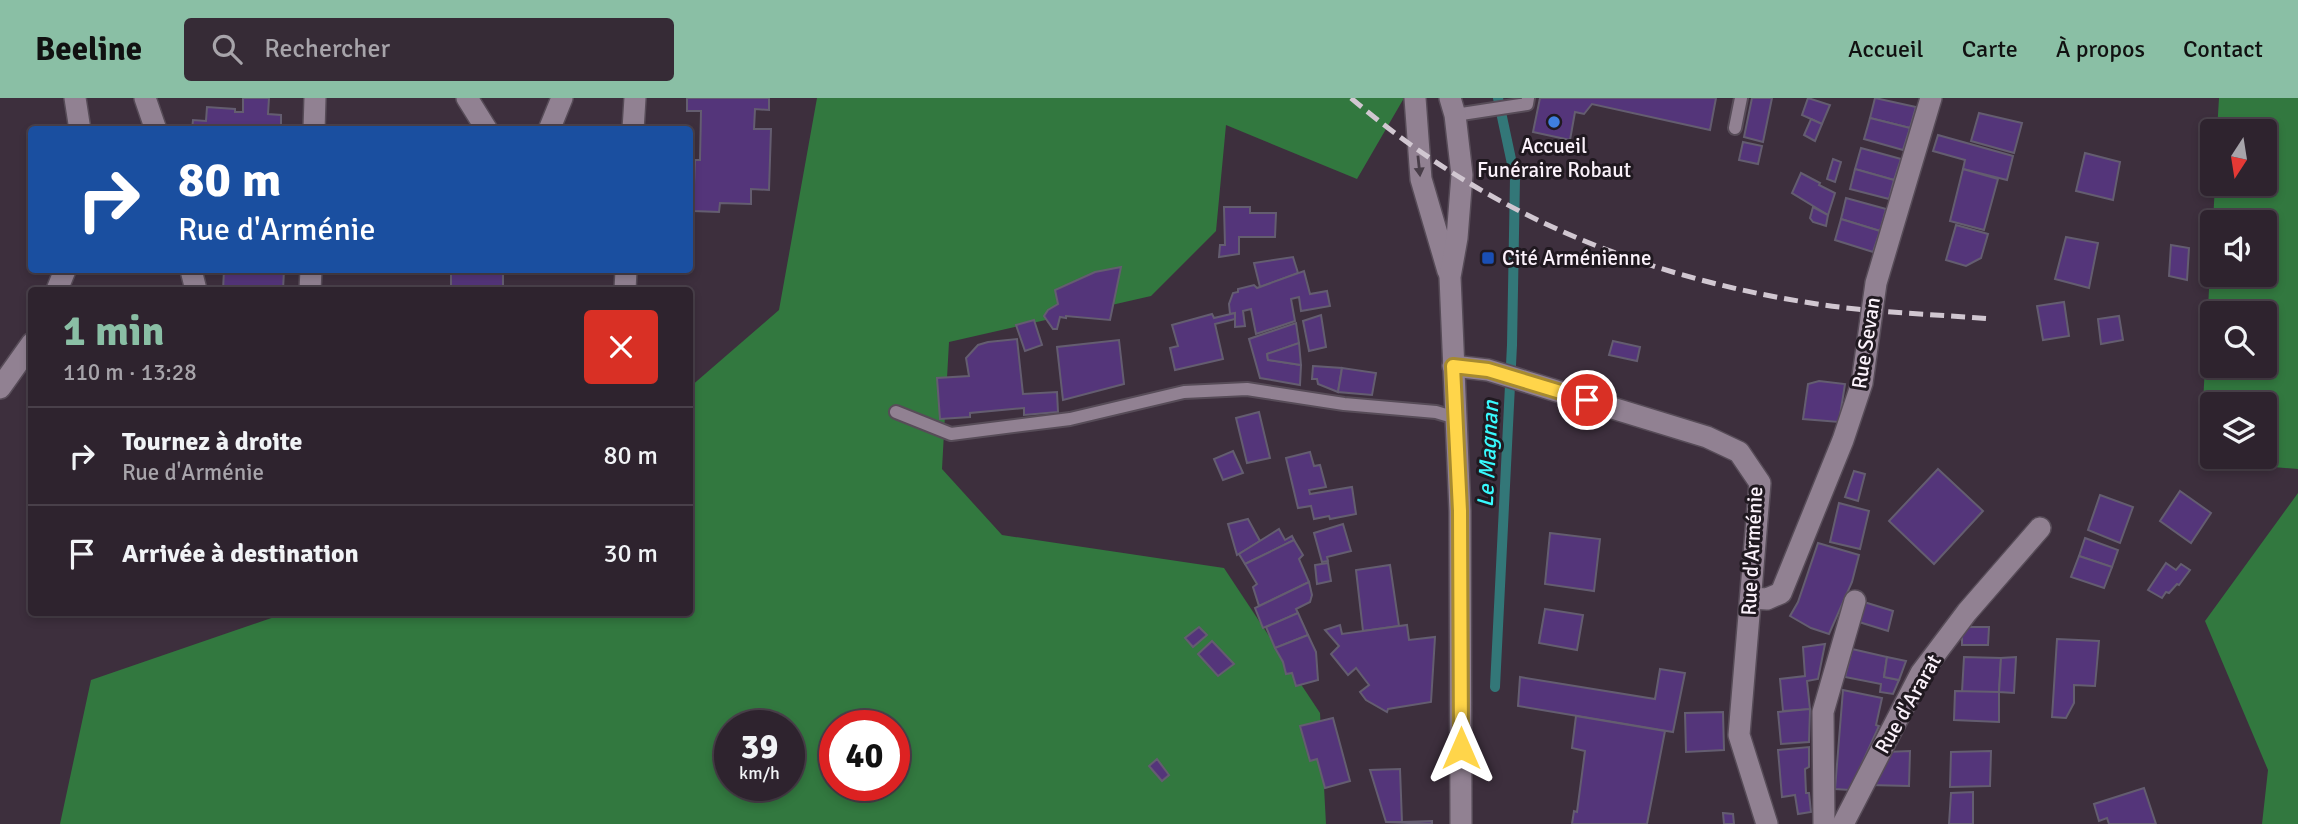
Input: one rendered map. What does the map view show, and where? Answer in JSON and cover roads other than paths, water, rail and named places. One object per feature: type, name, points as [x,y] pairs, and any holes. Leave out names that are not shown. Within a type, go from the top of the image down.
[{"type":"street","points":[[75,98],[79,126]]},
{"type":"street","points":[[145,98],[155,126]]},
{"type":"street","points":[[314,126],[315,98]]},
{"type":"street","points":[[467,98],[484,126]]},
{"type":"street","points":[[551,126],[562,98]]},
{"type":"street","points":[[633,126],[635,98]]},
{"type":"street","points":[[1415,98],[1421,179],[1450,276]]},
{"type":"street","name":"Rue Sevan","points":[[1751,598],[1766,599],[1781,593],[1843,440],[1862,383],[1876,283],[1931,98]]},
{"type":"street","points":[[1453,107],[1462,175],[1457,238],[1450,276],[1460,511],[1461,824]]},
{"type":"street","points":[[0,388],[28,349]]},
{"type":"street","name":"Rue d'Arménie","points":[[1453,366],[1488,370],[1539,385],[1707,437],[1739,452],[1760,483],[1739,735],[1767,824]]},
{"type":"street","name":"Rue d'Ararat","points":[[1843,824],[1921,673],[1967,612],[2040,528]]},
{"type":"street","points":[[1824,824],[1823,712],[1855,601]]},
{"type":"lane","points":[[1453,107],[1486,111],[1527,104],[1528,98]]},
{"type":"lane","points":[[1735,128],[1741,98]]},
{"type":"lane","points":[[896,412],[951,434],[1070,419],[1184,392],[1247,389],[1344,404],[1436,412],[1456,418]]},
{"type":"waterway","name":"Le Magnan","points":[[1495,687],[1512,345],[1515,178],[1498,98]]},
{"type":"railway","points":[[1351,98],[1403,139],[1456,175],[1512,207],[1628,258],[1689,277],[1817,304],[1992,319]]},
{"type":"place","name":"Accueil Funéraire Robaut","points":[[1554,122]]},
{"type":"place","name":"Cité Arménienne","points":[[1488,258]]}]
